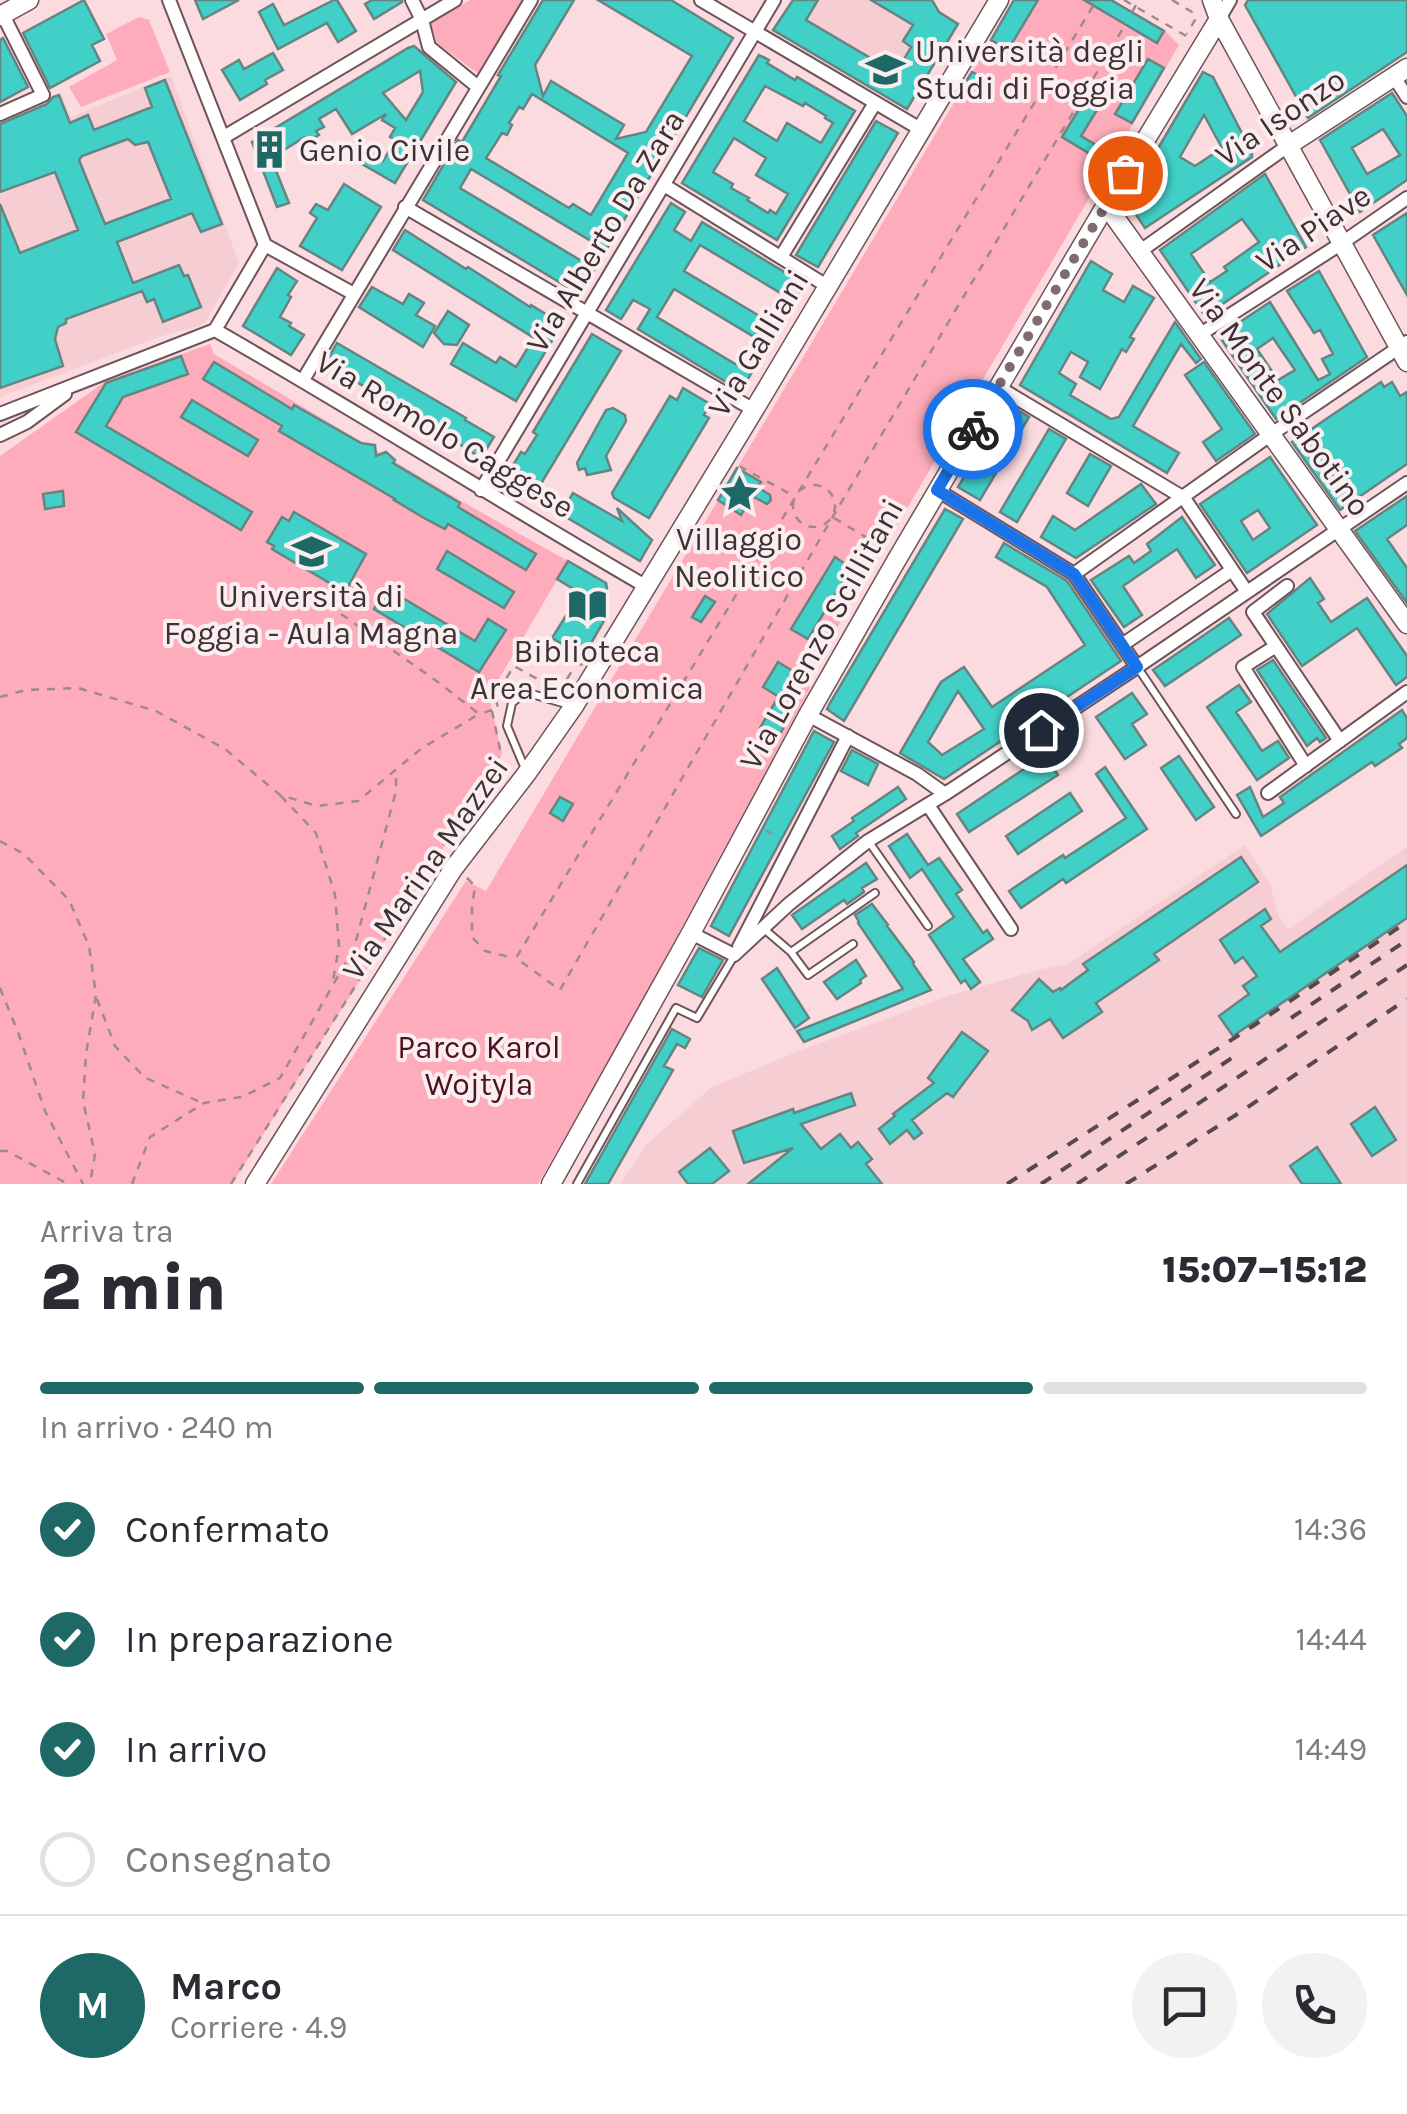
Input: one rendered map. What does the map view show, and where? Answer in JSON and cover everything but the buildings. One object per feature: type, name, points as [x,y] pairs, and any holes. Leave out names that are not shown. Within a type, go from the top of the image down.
[{"type":"street","points":[[0,114],[43,95],[1,15],[29,0]]},
{"type":"street","points":[[169,0],[265,245],[354,294]]},
{"type":"street","points":[[412,0],[429,46],[478,87]]},
{"type":"street","points":[[224,137],[455,0]]},
{"type":"street","points":[[303,380],[531,0]]},
{"type":"street","points":[[700,0],[922,130]]},
{"type":"street","name":"Via Alberto Da Zara","points":[[481,490],[774,0]]},
{"type":"street","name":"Via Galliani","points":[[646,587],[998,0]]},
{"type":"street","points":[[1198,0],[1218,20]]},
{"type":"street","points":[[1074,574],[1270,435],[1404,350],[1218,20],[1212,0]]},
{"type":"street","points":[[1218,20],[1230,0]]},
{"type":"street","name":"Via Lorenzo Scillitani","points":[[552,1184],[896,561],[1218,20]]},
{"type":"street","points":[[1400,73],[1407,97]]},
{"type":"street","name":"Via Isonzo","points":[[1140,252],[1289,145],[1400,73]]},
{"type":"street","points":[[781,258],[875,103]]},
{"type":"street","points":[[664,185],[827,286]]},
{"type":"street","name":"Via Piave","points":[[1199,335],[1407,198]]},
{"type":"street","name":"Via Monte Sabotino","points":[[1106,204],[1407,624]]},
{"type":"street","points":[[405,207],[754,410]]},
{"type":"street","points":[[0,414],[215,330],[265,245]]},
{"type":"street","name":"Via Romolo Caggese","points":[[215,330],[646,587]]},
{"type":"street","points":[[0,435],[27,422],[83,381]]},
{"type":"street","points":[[998,387],[1184,498],[1246,592]]},
{"type":"street","points":[[734,956],[789,904],[868,842],[1137,667],[1407,483]]},
{"type":"street","points":[[937,490],[1074,574],[1137,667]]},
{"type":"street","points":[[1122,645],[1232,570]]},
{"type":"street","points":[[1287,586],[1253,612],[1340,741]]},
{"type":"street","name":"Via Marina Mazzei","points":[[254,1184],[453,869],[574,706],[646,587]]},
{"type":"street","points":[[1276,646],[1243,667],[1306,766]]},
{"type":"street","points":[[1268,793],[1407,692]]},
{"type":"street","points":[[808,715],[917,774],[945,794]]},
{"type":"street","points":[[734,956],[848,736]]},
{"type":"street","points":[[928,804],[1011,928]]},
{"type":"street","points":[[692,934],[734,956]]},
{"type":"lane","points":[[1137,667],[1236,814]]},
{"type":"lane","points":[[527,773],[507,726],[512,703],[525,692],[574,706]]},
{"type":"lane","points":[[868,842],[928,926]]},
{"type":"lane","points":[[792,952],[875,892]]},
{"type":"lane","points":[[764,929],[792,952],[808,975],[853,944]]},
{"type":"lane","points":[[577,1184],[676,1008],[697,1018],[734,956]]},
{"type":"path","points":[[1124,0],[1192,40]]},
{"type":"path","points":[[1132,12],[1139,0]]},
{"type":"path","points":[[1172,0],[1196,18],[1186,36]]},
{"type":"path","points":[[516,958],[1094,6]]},
{"type":"path","points":[[453,869],[476,886],[472,937],[485,951],[516,958],[560,990],[832,518],[1125,24]]},
{"type":"path","points":[[725,457],[795,497]]},
{"type":"path","points":[[810,485],[823,487],[834,500],[832,518],[821,527],[806,526],[795,516],[795,497],[810,485]]},
{"type":"path","points":[[832,518],[886,549],[896,561]]},
{"type":"path","points":[[341,614],[480,714]]},
{"type":"path","points":[[0,697],[26,690],[78,688],[156,711],[225,749],[280,795],[316,833],[335,894],[339,947],[331,988]]},
{"type":"path","points":[[231,1184],[501,754],[492,711],[498,708],[480,714],[422,748],[358,801],[316,806],[280,795]]},
{"type":"path","points":[[132,1184],[150,1137],[204,1103],[242,1097],[280,1078],[354,948],[396,791],[396,770]]},
{"type":"path","points":[[750,823],[791,844]]},
{"type":"path","points":[[0,842],[24,854],[69,900],[89,946],[96,995],[115,1046],[144,1077],[204,1103]]},
{"type":"path","points":[[0,988],[44,1111],[83,1184]]},
{"type":"path","points":[[90,1184],[96,1154],[83,1101],[96,995]]},
{"type":"path","points":[[0,1151],[68,1184]]},
{"type":"shaded area","name":"Università degli Studi di Foggia","points":[[794,0],[931,0],[906,107],[776,30]]},
{"type":"shaded area","points":[[171,76],[239,263],[204,324],[0,397],[0,117],[61,93],[71,117]]},
{"type":"shaded area","points":[[1245,845],[1270,884],[1278,915],[1288,929],[1407,847],[1407,1184],[620,1184],[647,1144],[712,1087],[948,996],[1066,965]]},
{"type":"green space","points":[[470,0],[522,0],[480,75],[437,43],[431,23]]},
{"type":"green space","name":"Parco Karol Wojtyla","points":[[1015,0],[1113,0],[1165,31],[1179,45],[807,679],[810,688],[634,1017],[538,1184],[271,1184],[466,881],[486,891]]},
{"type":"green space","points":[[139,17],[149,20],[170,72],[81,107],[69,87],[117,60],[106,34]]},
{"type":"green space","points":[[210,344],[214,354],[568,561],[489,696],[502,754],[232,1184],[0,1184],[0,456],[106,381]]},
{"type":"railway","points":[[1007,1184],[1407,922]]},
{"type":"railway","points":[[1291,1018],[1407,940]]},
{"type":"railway","points":[[1077,1184],[1407,965]]},
{"type":"railway","points":[[1126,1184],[1407,999]]},
{"type":"railway","points":[[1041,1184],[1241,1052]]},
{"type":"way so far","points":[[973,429],[1125,173]]},
{"type":"place","name":"Università degli Studi di Foggia","points":[[885,69]]},
{"type":"place","name":"Genio Civile","points":[[269,150]]},
{"type":"place","name":"Villaggio Neolitico","points":[[739,494]]},
{"type":"place","name":"Università di Foggia - Aula Magna","points":[[311,551]]},
{"type":"place","name":"Biblioteca Area Economica","points":[[587,606]]},
{"type":"route","points":[[973,429],[937,490],[1074,574],[1137,667],[1041,730]]}]
